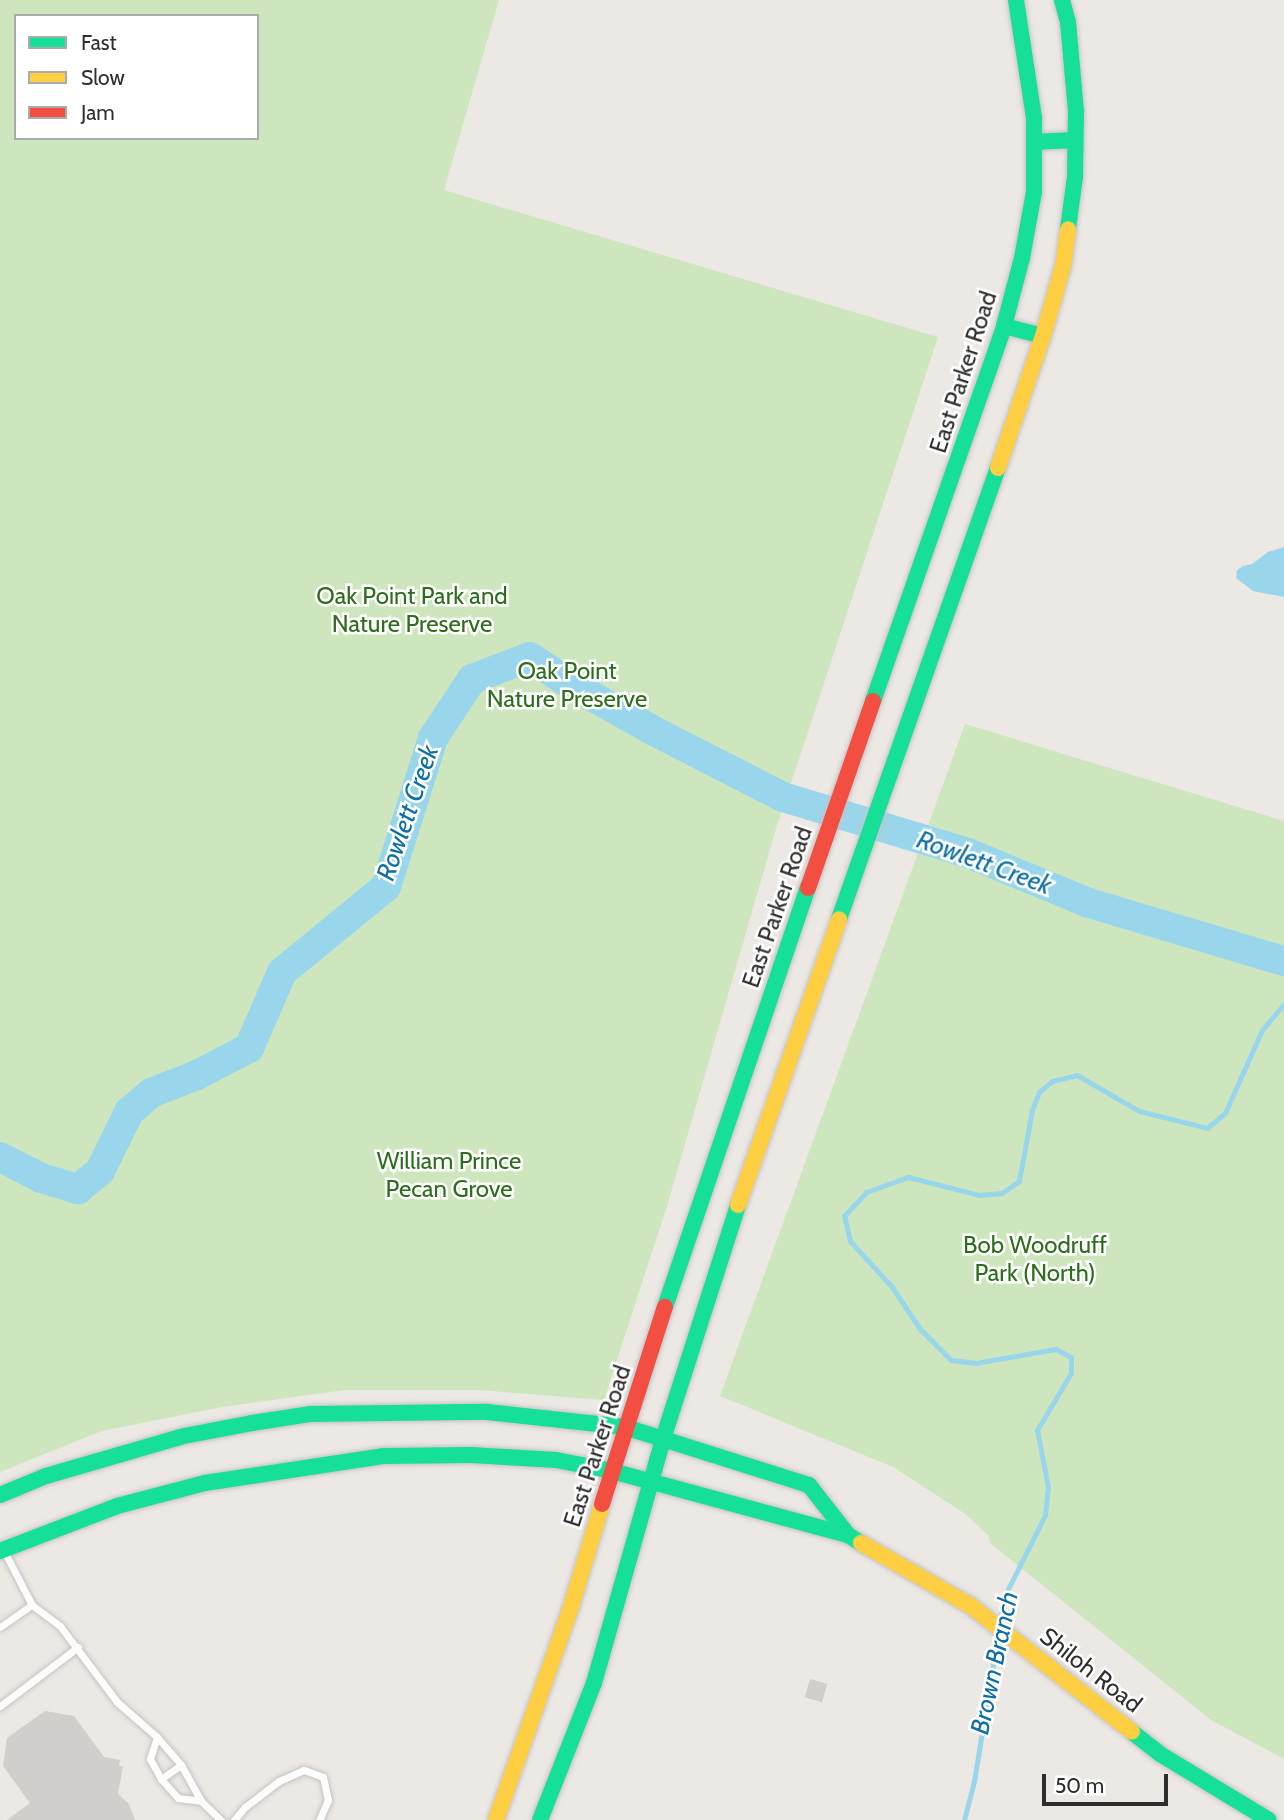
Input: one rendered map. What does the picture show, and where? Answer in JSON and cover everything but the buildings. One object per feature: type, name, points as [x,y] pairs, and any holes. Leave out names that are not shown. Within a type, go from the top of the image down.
[{"type":"main road","name":"East Parker Road","points":[[496,1820],[566,1619],[625,1427],[747,1063],[1004,326],[1022,258],[1034,192],[1034,118],[1016,0]]},
{"type":"main road","points":[[540,1820],[594,1684],[663,1438],[782,1075],[941,632],[1043,336],[1063,266],[1075,177],[1076,112],[1068,22],[1062,0]]},
{"type":"main road","points":[[1034,142],[1075,140]]},
{"type":"main road","points":[[1004,326],[1043,336]]},
{"type":"main road","name":"Shiloh Road","points":[[0,1495],[46,1476],[184,1436],[311,1414],[487,1412],[625,1427],[809,1485],[848,1535]]},
{"type":"main road","name":"Shiloh Road","points":[[1,1550],[117,1506],[205,1483],[383,1457],[471,1455],[556,1460],[611,1471],[653,1480],[848,1535],[971,1606],[1160,1754],[1269,1820]]},
{"type":"lane","points":[[1,1550],[32,1605],[60,1626],[117,1702],[157,1737],[181,1765],[201,1801],[221,1820]]},
{"type":"lane","points":[[0,1627],[32,1605]]},
{"type":"lane","points":[[0,1706],[78,1647]]},
{"type":"lane","points":[[157,1737],[150,1759],[161,1779],[178,1798],[201,1801]]},
{"type":"lane","points":[[161,1779],[181,1765]]},
{"type":"lane","points":[[234,1820],[245,1807],[279,1781],[304,1770],[323,1777],[328,1800],[319,1820]]},
{"type":"green space","name":"Oak Point Park and Nature Preserve","points":[[0,0],[499,0],[444,190],[938,337],[775,832],[668,1203],[604,1400],[477,1390],[345,1390],[222,1407],[102,1431],[0,1472]]},
{"type":"green space","name":"Bob Woodruff Park (North)","points":[[965,724],[1284,821],[1284,1759],[1211,1720],[990,1543],[989,1536],[964,1513],[893,1467],[720,1396]]},
{"type":"water","points":[[1284,547],[1284,597],[1253,591],[1236,578],[1237,570],[1243,566],[1252,564],[1268,552]]},
{"type":"waterway","name":"Rowlett Creek","points":[[0,1157],[41,1178],[78,1189],[100,1171],[129,1112],[151,1093],[197,1075],[249,1048],[282,972],[386,887],[433,738],[472,679],[530,657],[567,682],[654,731],[783,797],[968,853],[1089,903],[1284,961]]},
{"type":"waterway","name":"Brown Branch","points":[[1000,1621],[1004,1597],[1045,1515],[1048,1487],[1037,1430],[1071,1373],[1071,1357],[1055,1349],[976,1363],[951,1360],[920,1329],[892,1287],[850,1241],[844,1216],[866,1192],[908,1177],[979,1195],[1002,1193],[1019,1181],[1032,1110],[1039,1092],[1052,1081],[1077,1075],[1139,1111],[1207,1128],[1225,1113],[1262,1030],[1284,1004]]},
{"type":"waterway","name":"Brown Branch","points":[[964,1820],[974,1781],[998,1634]]},
{"type":"traffic: fast","points":[[873,701],[1004,326],[1022,258],[1034,192],[1034,118],[1016,0]]},
{"type":"traffic: fast","points":[[1062,0],[1068,22],[1076,112],[1075,177],[1068,229]]},
{"type":"traffic: fast","points":[[1034,142],[1075,140]]},
{"type":"traffic: fast","points":[[1004,326],[1043,336]]},
{"type":"traffic: fast","points":[[839,919],[998,468]]},
{"type":"traffic: fast","points":[[665,1307],[808,888]]},
{"type":"traffic: fast","points":[[540,1820],[594,1683],[663,1439],[738,1205]]},
{"type":"traffic: fast","points":[[0,1495],[46,1476],[184,1436],[252,1423],[311,1414],[487,1412],[625,1427],[809,1485],[848,1535]]},
{"type":"traffic: fast","points":[[0,1551],[117,1506],[205,1483],[383,1456],[471,1455],[556,1460],[612,1471],[848,1535],[861,1543]]},
{"type":"traffic: fast","points":[[1132,1732],[1160,1754],[1269,1820]]},
{"type":"traffic: slow","points":[[998,468],[1043,336],[1063,266],[1068,229]]},
{"type":"traffic: slow","points":[[738,1205],[839,919]]},
{"type":"traffic: slow","points":[[496,1820],[571,1607],[602,1504]]},
{"type":"traffic: slow","points":[[861,1543],[971,1606],[1132,1732]]},
{"type":"traffic: jam","points":[[808,888],[873,701]]},
{"type":"traffic: jam","points":[[602,1504],[665,1307]]},
{"type":"park label","name":"Oak Point Nature Preserve","points":[[567,685]]},
{"type":"park label","name":"William Prince Pecan Grove","points":[[449,1175]]}]
